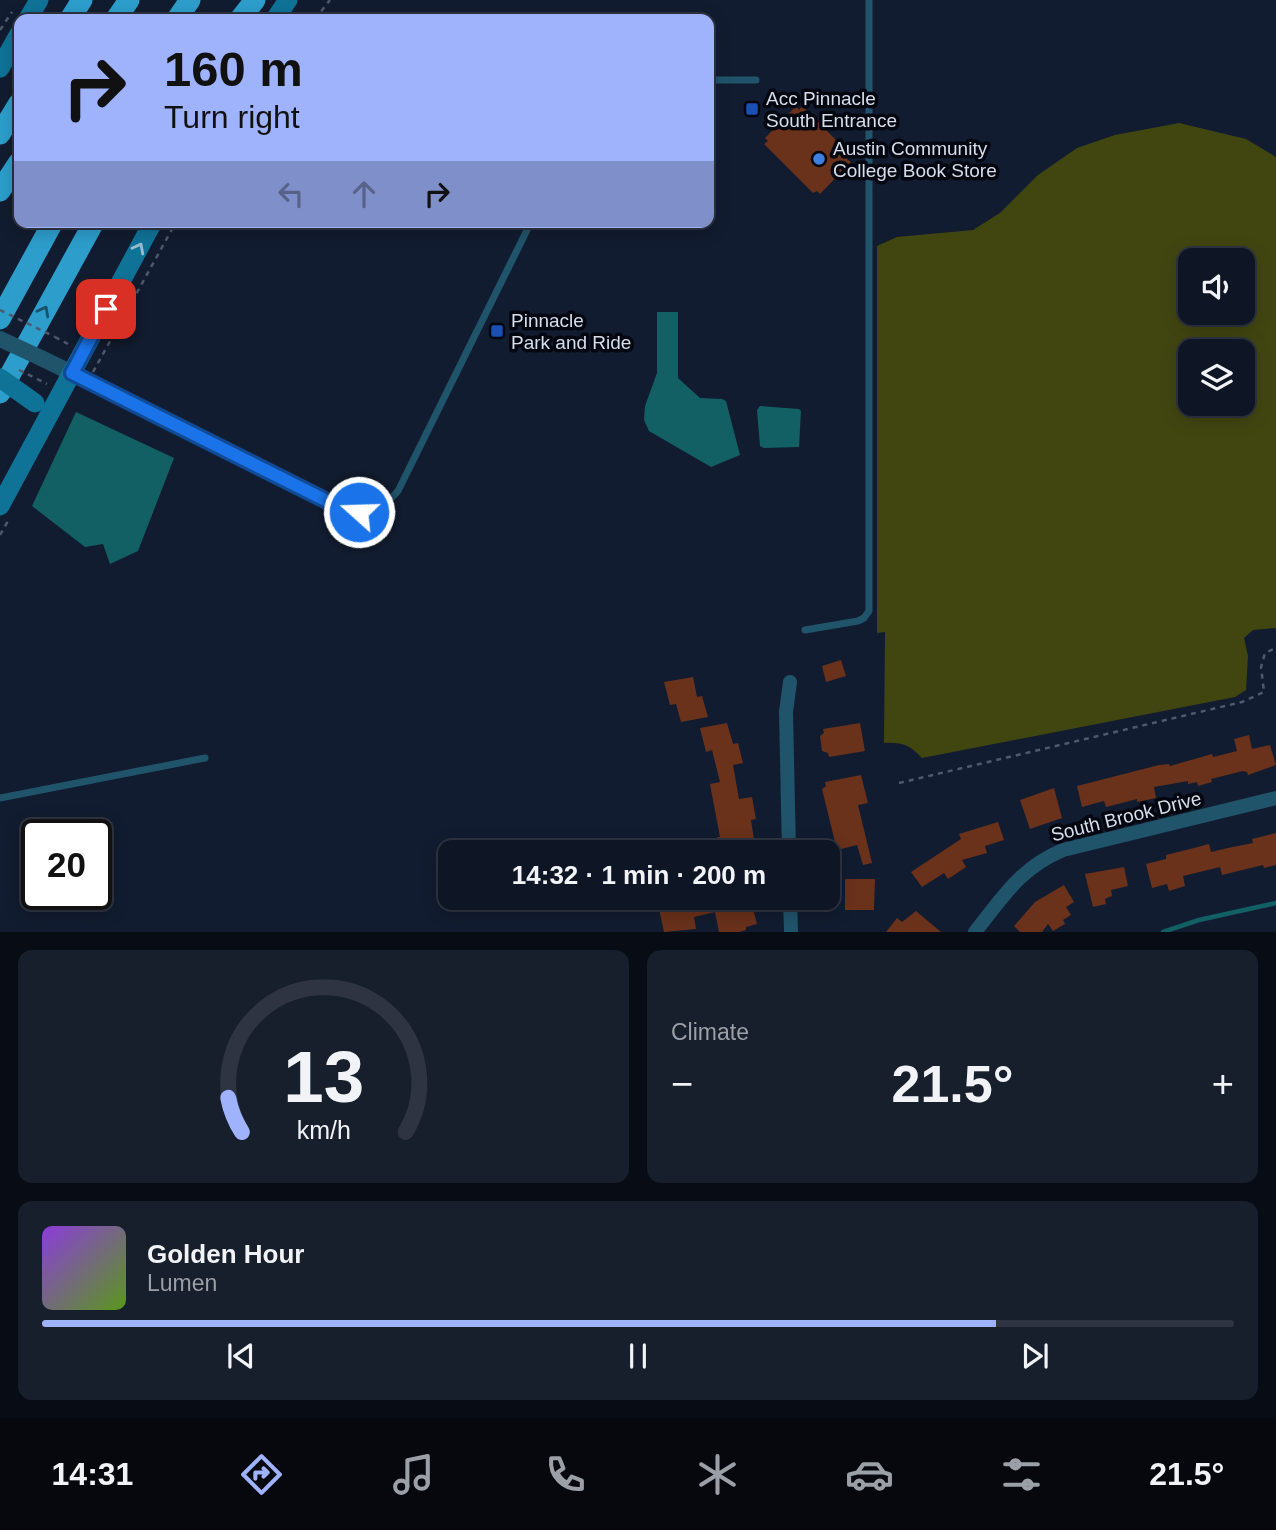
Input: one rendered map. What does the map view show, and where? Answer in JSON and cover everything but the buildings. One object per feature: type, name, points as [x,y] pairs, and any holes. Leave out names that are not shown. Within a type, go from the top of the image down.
[{"type":"highway","points":[[244,14],[255,0]]},
{"type":"highway","points":[[0,134],[14,111]]},
{"type":"highway","points":[[0,191],[14,170]]},
{"type":"highway","points":[[0,320],[51,228]]},
{"type":"highway","points":[[0,393],[91,228]]},
{"type":"main road","points":[[22,14],[39,0]]},
{"type":"main road","points":[[0,68],[14,43]]},
{"type":"main road","points":[[0,506],[150,228]]},
{"type":"main road","points":[[0,378],[35,403],[39,434]]},
{"type":"street","points":[[0,339],[72,373]]},
{"type":"street","points":[[789,840],[786,712],[790,682]]},
{"type":"street","name":"South Brook Drive","points":[[975,932],[1017,880],[1044,858],[1073,847],[1276,799]]},
{"type":"street","points":[[790,910],[791,932]]},
{"type":"lane","points":[[805,630],[858,621],[869,611],[869,0]]},
{"type":"lane","points":[[714,80],[756,80]]},
{"type":"lane","points":[[72,373],[333,504],[359,512],[374,510],[389,501],[398,491],[528,228]]},
{"type":"lane","points":[[0,798],[205,758]]},
{"type":"path","points":[[319,14],[330,0]]},
{"type":"path","points":[[99,361],[173,228]]},
{"type":"path","points":[[0,310],[55,337]]},
{"type":"path","points":[[899,783],[1242,702],[1264,691],[1261,667],[1265,653],[1276,648]]},
{"type":"shaded area","points":[[1179,123],[1246,139],[1276,157],[1276,628],[1253,630],[1244,638],[1248,656],[1246,690],[1235,697],[922,758],[905,745],[884,743],[885,632],[877,633],[877,246],[897,237],[973,230],[1000,213],[1038,175],[1077,148],[1115,135]]},
{"type":"shaded area","points":[[657,312],[678,312],[678,378],[700,398],[726,401],[740,455],[711,467],[649,431],[644,420],[645,406],[657,373]]},
{"type":"shaded area","points":[[760,406],[801,411],[799,447],[760,446],[757,410]]},
{"type":"shaded area","points":[[76,412],[174,458],[138,551],[110,564],[103,544],[85,547],[32,506]]},
{"type":"waterway","points":[[1163,932],[1199,920],[1276,903]]},
{"type":"place","name":"Acc Pinnacle South Entrance","points":[[752,109]]},
{"type":"place","name":"Austin Community College Book Store","points":[[819,159]]},
{"type":"place","name":"Pinnacle Park and Ride","points":[[497,331]]},
{"type":"route","points":[[106,309],[72,373],[333,504],[359,512]]}]
